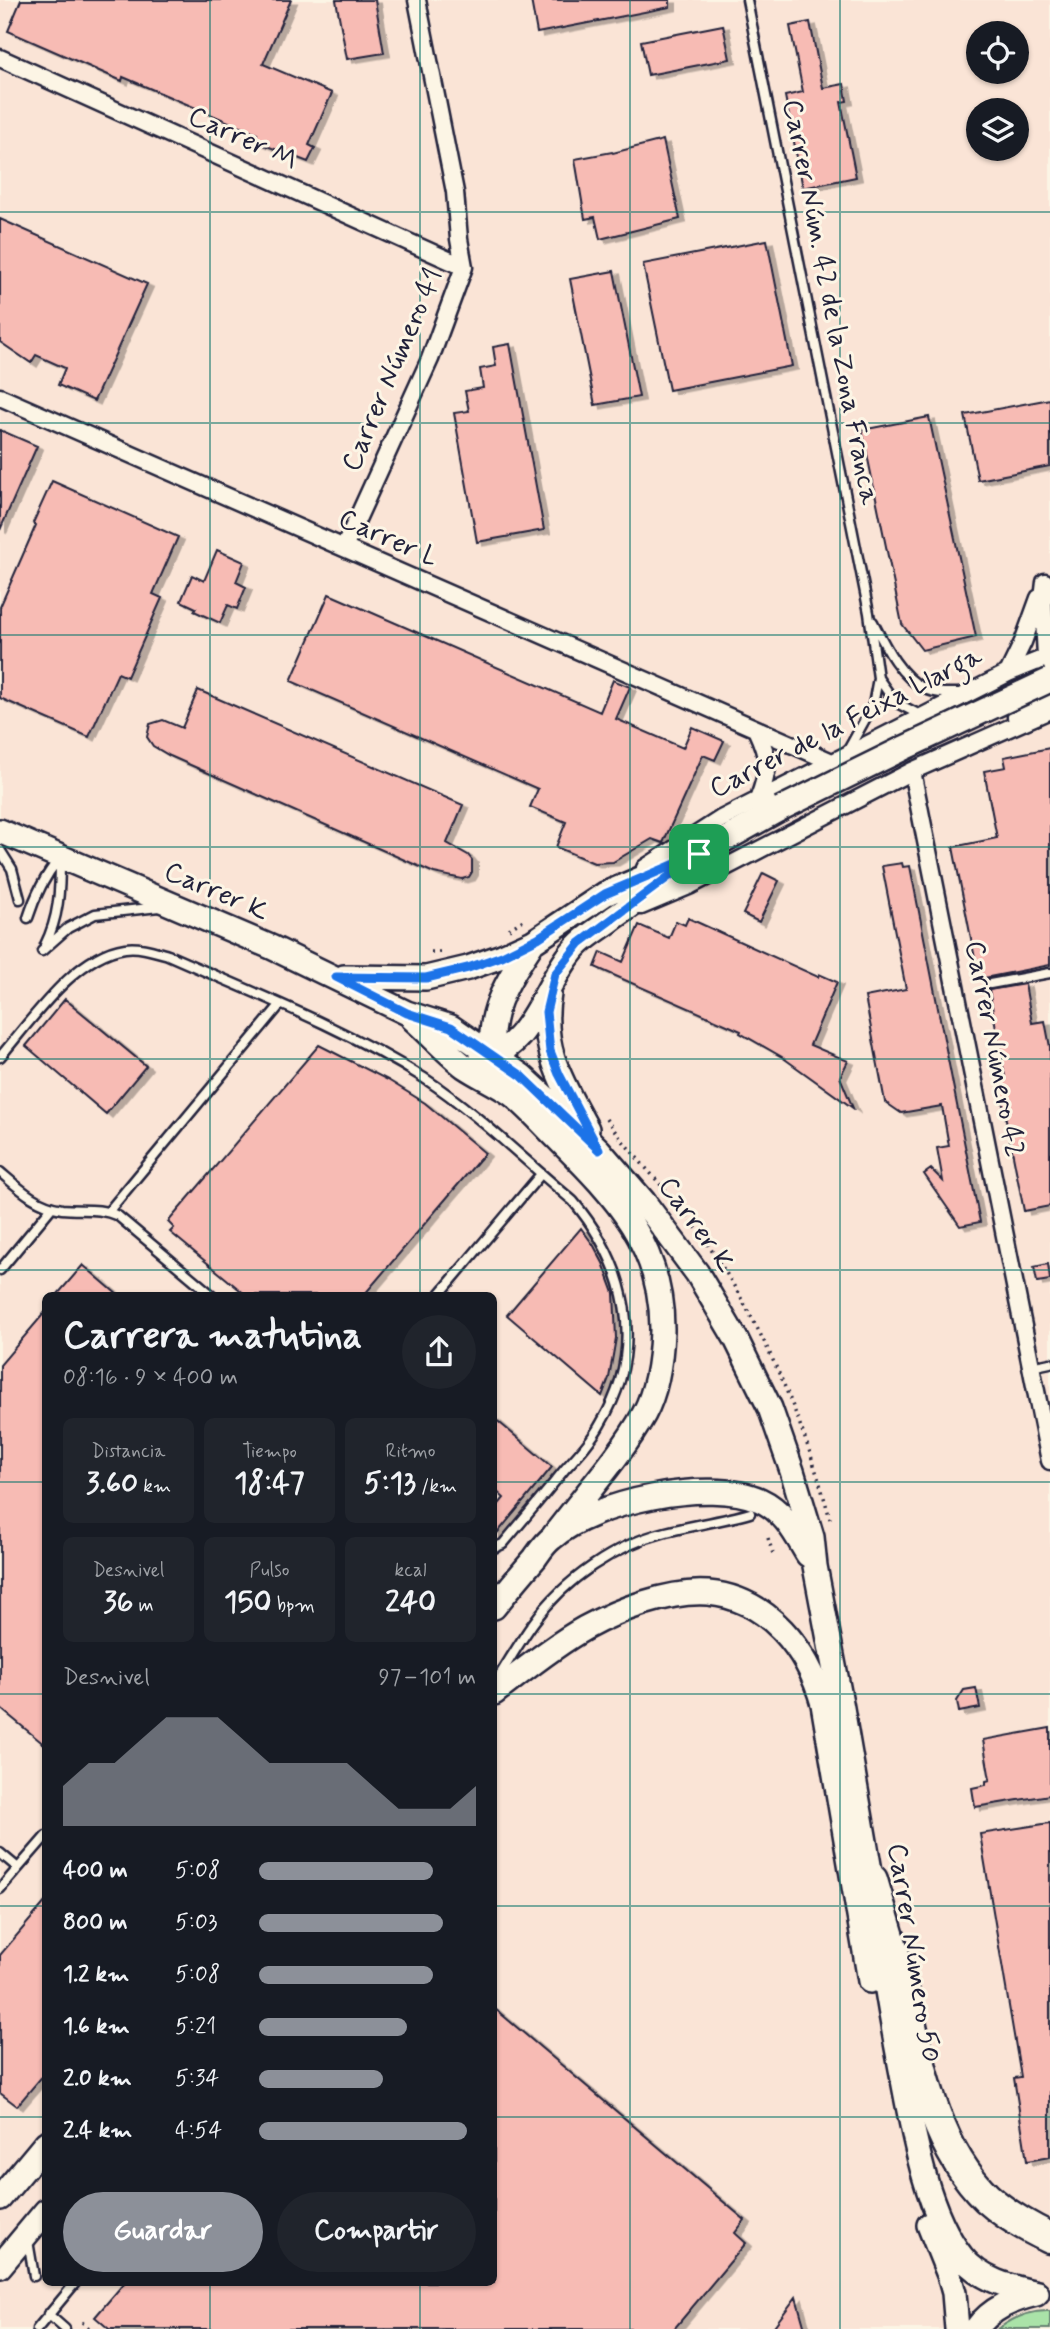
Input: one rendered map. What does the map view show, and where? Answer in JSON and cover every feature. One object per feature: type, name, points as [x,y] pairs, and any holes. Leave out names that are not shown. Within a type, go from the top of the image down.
[{"type":"highway","points":[[872,1880],[900,1976],[918,2057],[951,2147],[986,2196],[1014,2219],[1050,2238]]},
{"type":"main road","name":"Carrer de la Feixa Llarga","points":[[336,977],[426,978],[502,956],[533,942],[605,894],[699,854],[780,809],[904,748],[1049,665]]},
{"type":"main road","name":"Carrer K","points":[[0,831],[336,977],[407,1013],[451,1027],[522,1076],[599,1150],[673,1239],[697,1273],[736,1339],[770,1408],[807,1517],[815,1566]]},
{"type":"main road","name":"Carrer de la Feixa Llarga","points":[[493,1056],[515,1042],[527,1027],[555,974],[580,943],[699,854]]},
{"type":"main road","name":"Carrer de la Feixa Llarga","points":[[510,1094],[493,1056],[496,1010],[502,992],[533,942]]},
{"type":"main road","name":"Carrer de la Feixa Llarga","points":[[555,974],[546,1012],[550,1051],[559,1074],[599,1150]]},
{"type":"main road","name":"Carrer K","points":[[407,1013],[464,1065],[510,1094],[580,1162],[634,1225],[646,1247],[655,1273],[660,1301],[661,1350],[655,1382],[645,1412],[628,1439],[552,1538],[497,1603]]},
{"type":"main road","points":[[439,1042],[479,1055],[493,1056]]},
{"type":"main road","points":[[552,1538],[607,1508],[648,1499],[721,1490],[758,1499],[784,1517],[815,1566]]},
{"type":"main road","name":"Carrer Número 50","points":[[815,1566],[872,1880],[884,1978],[910,2119],[932,2200],[954,2245],[972,2268],[998,2282],[1044,2293]]},
{"type":"main road","name":"Carrer Número 50","points":[[497,1691],[586,1628],[632,1607],[670,1596],[706,1593],[747,1603],[780,1626],[804,1657],[823,1704],[864,1944],[906,2164],[949,2275],[954,2293],[957,2329]]},
{"type":"main road","points":[[0,2198],[8,2185],[42,2147]]},
{"type":"main road","points":[[0,2266],[42,2216]]},
{"type":"main road","points":[[976,2329],[989,2314],[1002,2305],[1044,2293]]},
{"type":"street","name":"Carrer Número 41","points":[[344,548],[430,359],[464,267],[455,192],[417,0]]},
{"type":"street","name":"Carrer M","points":[[0,58],[464,267]]},
{"type":"street","name":"Carrer L","points":[[0,397],[756,729],[838,759]]},
{"type":"street","name":"Carrer de la Feixa Llarga","points":[[912,771],[932,754],[1003,723],[1048,695],[1049,665],[1043,599],[1048,577]]},
{"type":"street","name":"Carrer de la Feixa Llarga","points":[[1008,673],[1048,577]]},
{"type":"street","name":"Carrer de la Feixa Llarga","points":[[605,894],[721,819],[1008,673],[1049,665]]},
{"type":"street","name":"Carrer de la Feixa Llarga","points":[[617,917],[691,885],[912,771],[1050,710]]},
{"type":"street","points":[[756,729],[765,748],[768,774],[758,800]]},
{"type":"street","name":"Carrer Número 42","points":[[912,771],[1050,1461]]},
{"type":"lane","name":"Carrer Núm. 42 de la Zona Franca","points":[[747,0],[869,614],[878,678],[873,705],[838,759]]},
{"type":"lane","name":"Carrer Núm. 42 de la Zona Franca","points":[[869,614],[886,648],[915,682],[926,690],[969,693]]},
{"type":"lane","points":[[878,678],[895,702],[922,716]]},
{"type":"lane","points":[[0,850],[12,869],[20,899]]},
{"type":"lane","points":[[28,918],[39,889],[60,857]]},
{"type":"lane","points":[[60,857],[57,917],[42,951],[68,928],[95,914],[172,906]]},
{"type":"lane","points":[[0,1057],[56,992],[98,958],[124,948],[139,948],[168,955],[365,1046],[422,1078],[450,1097],[573,1201],[590,1221],[614,1265],[623,1294],[627,1323],[626,1348],[620,1378],[601,1424],[503,1544],[497,1547]]},
{"type":"lane","points":[[989,984],[1050,973]]},
{"type":"lane","points":[[108,1212],[280,1005]]},
{"type":"lane","points":[[0,1172],[35,1201],[52,1207],[108,1212],[128,1224],[208,1292]]},
{"type":"lane","points":[[442,1292],[541,1174]]},
{"type":"lane","points":[[0,1270],[52,1207]]},
{"type":"lane","points":[[1031,1367],[1050,1363]]},
{"type":"lane","points":[[497,1681],[534,1622],[553,1599],[592,1567],[615,1552],[652,1536],[750,1513]]},
{"type":"lane","points":[[0,1889],[42,1841]]},
{"type":"lane","points":[[0,1853],[18,1868]]},
{"type":"lane","points":[[28,2233],[34,2276]]},
{"type":"lane","points":[[37,2329],[73,2286]]},
{"type":"lane","points":[[48,2315],[65,2329]]},
{"type":"path","points":[[605,1118],[620,1139]]},
{"type":"path","points":[[768,1538],[774,1557]]},
{"type":"path","points":[[82,2322],[90,2329]]},
{"type":"shaded area","points":[[0,0],[1050,0],[1050,2329],[0,2329]]},
{"type":"green space","points":[[1050,2311],[1050,2329],[998,2329],[1022,2315]]},
{"type":"building","points":[[21,0],[291,0],[263,64],[332,93],[309,145],[315,148],[308,162],[254,141],[257,134],[123,77],[122,81],[8,31]]},
{"type":"building","points":[[336,0],[375,0],[384,53],[347,59]]},
{"type":"building","points":[[531,0],[670,0],[670,7],[537,33]]},
{"type":"building","points":[[810,22],[823,88],[844,84],[847,101],[841,102],[856,177],[803,188],[785,96],[803,92],[790,26]]},
{"type":"building","points":[[723,25],[730,59],[648,75],[641,41]]},
{"type":"building","points":[[663,140],[680,219],[600,239],[595,217],[585,219],[575,159],[613,153]]},
{"type":"building","points":[[0,219],[147,284],[94,401],[58,385],[65,368],[36,355],[31,363],[0,342]]},
{"type":"building","points":[[767,240],[792,366],[669,390],[643,264]]},
{"type":"building","points":[[614,271],[639,397],[595,405],[570,279]]},
{"type":"building","points":[[510,344],[544,530],[477,542],[454,413],[469,411],[465,391],[483,388],[480,369],[496,366],[493,347]]},
{"type":"building","points":[[1050,399],[1050,466],[978,480],[965,415]]},
{"type":"building","points":[[929,417],[976,637],[922,650],[902,624],[862,430]]},
{"type":"building","points":[[0,430],[37,446],[0,530]]},
{"type":"building","points":[[52,481],[178,537],[153,594],[162,598],[127,677],[118,673],[89,737],[0,698],[0,607]]},
{"type":"building","points":[[217,550],[244,562],[236,582],[246,587],[237,609],[228,605],[220,623],[194,611],[196,608],[181,601],[192,575],[204,581]]},
{"type":"building","points":[[329,594],[600,712],[613,680],[630,687],[616,719],[683,748],[692,727],[724,741],[715,760],[703,755],[663,843],[652,839],[613,862],[594,863],[556,847],[566,822],[530,807],[538,789],[291,681]]},
{"type":"building","points":[[198,690],[463,805],[447,843],[472,860],[469,877],[462,879],[434,873],[170,756],[153,746],[147,737],[150,724],[163,720],[182,728]]},
{"type":"building","points":[[1050,748],[1050,965],[979,979],[953,847],[997,838],[984,771],[1006,767],[1004,757]]},
{"type":"building","points":[[902,863],[903,867],[910,866],[980,1222],[960,1226],[924,1174],[931,1169],[943,1181],[937,1148],[949,1146],[942,1106],[901,1113],[885,1102],[865,997],[906,989],[882,866]]},
{"type":"building","points":[[763,873],[779,881],[759,922],[743,914]]},
{"type":"building","points":[[688,918],[818,977],[819,974],[837,982],[810,1045],[848,1061],[840,1077],[853,1108],[782,1057],[740,1033],[741,1031],[595,967],[601,952],[623,962],[639,925],[669,938],[676,921],[685,925]]},
{"type":"building","points":[[1025,984],[1032,1023],[1045,1021],[1050,1047],[1050,1206],[1024,1211],[998,1079],[1005,1077],[989,990]]},
{"type":"building","points":[[65,999],[146,1066],[106,1114],[26,1046]]},
{"type":"building","points":[[319,1045],[388,1080],[425,1103],[485,1153],[367,1292],[242,1292],[170,1232],[174,1228],[168,1222]]},
{"type":"building","points":[[581,1228],[603,1263],[614,1293],[616,1338],[609,1378],[602,1396],[507,1315]]},
{"type":"building","points":[[1048,1264],[1050,1280],[1037,1282],[1034,1267]]},
{"type":"building","points":[[83,1265],[114,1292],[60,1292]]},
{"type":"building","points":[[42,1316],[42,1743],[0,1708],[0,1365]]},
{"type":"building","points":[[497,1421],[552,1467],[497,1533],[497,1506],[504,1498],[497,1492]]},
{"type":"building","points":[[976,1688],[980,1708],[959,1712],[957,1701],[964,1690]]},
{"type":"building","points":[[1050,1728],[1050,1795],[975,1807],[972,1788],[986,1785],[986,1781],[990,1780],[983,1740]]},
{"type":"building","points":[[1050,1823],[1050,2157],[1027,2161],[1014,2078],[1021,2077],[980,1834]]},
{"type":"building","points":[[42,1906],[42,2077],[17,2106],[0,2093],[0,1955]]},
{"type":"building","points":[[497,2011],[745,2220],[735,2233],[746,2243],[674,2329],[109,2329],[95,2317],[122,2286],[497,2286]]},
{"type":"building","points":[[796,2297],[805,2329],[772,2329]]},
{"type":"route","points":[[699,854],[580,943],[555,974],[546,1012],[550,1051],[553,1062],[599,1150],[522,1076],[451,1027],[407,1013],[336,977],[426,978],[468,968],[502,956],[538,938],[605,894],[699,854]]}]
